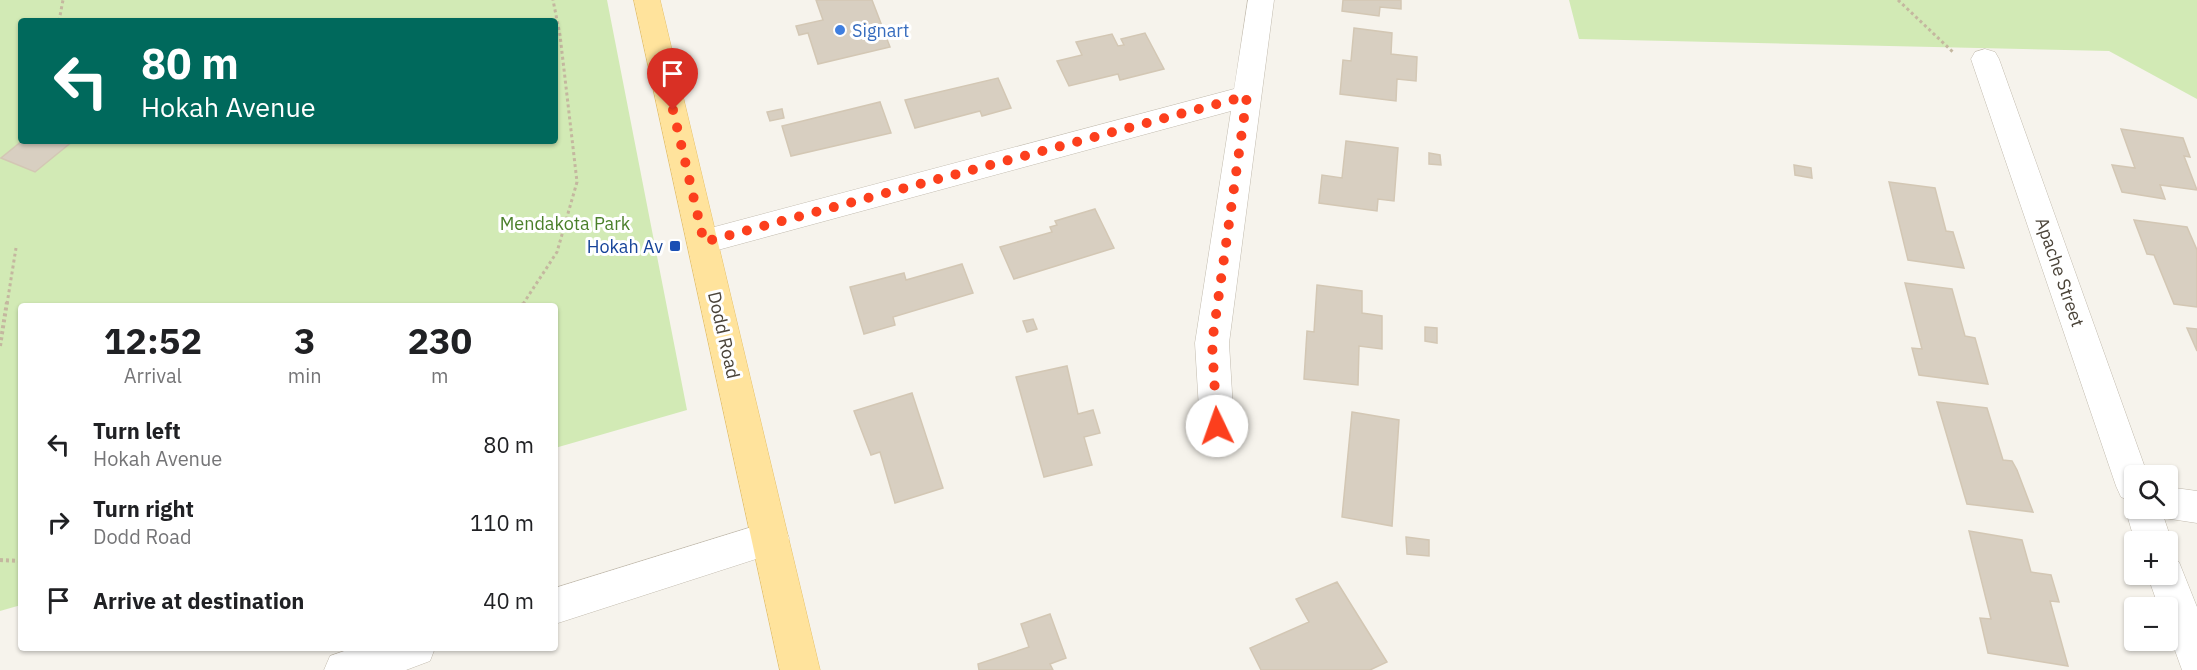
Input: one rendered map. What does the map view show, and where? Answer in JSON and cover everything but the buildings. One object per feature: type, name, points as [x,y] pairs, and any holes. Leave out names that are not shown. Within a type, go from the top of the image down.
[{"type":"main road","name":"Dodd Road","points":[[647,0],[800,670]]},
{"type":"street","points":[[1217,426],[1212,343],[1261,0]]},
{"type":"street","name":"Apache Street","points":[[1985,59],[2127,465]]},
{"type":"street","points":[[704,242],[1247,96]]},
{"type":"street","points":[[2178,504],[2197,507]]},
{"type":"street","points":[[558,605],[771,538]]},
{"type":"street","points":[[2170,585],[2197,659]]},
{"type":"street","points":[[344,670],[406,651]]},
{"type":"path","points":[[60,18],[63,0]]},
{"type":"path","points":[[553,0],[557,18]]},
{"type":"path","points":[[1898,0],[1957,55],[1985,59]]},
{"type":"path","points":[[523,303],[557,252],[577,182],[558,25]]},
{"type":"path","points":[[0,346],[16,248]]},
{"type":"path","points":[[0,560],[18,561]]},
{"type":"green space","name":"Mendakota Park","points":[[0,0],[607,0],[687,410],[558,447],[558,303],[18,303],[18,606],[0,611]]},
{"type":"green space","points":[[1569,0],[2197,0],[2197,99],[2109,51],[1579,39]]},
{"type":"place","name":"Signart","points":[[840,30]]},
{"type":"place","name":"Hokah Av","points":[[675,246]]},
{"type":"route","points":[[673,110],[704,242],[1247,96],[1212,343],[1217,426]]}]
